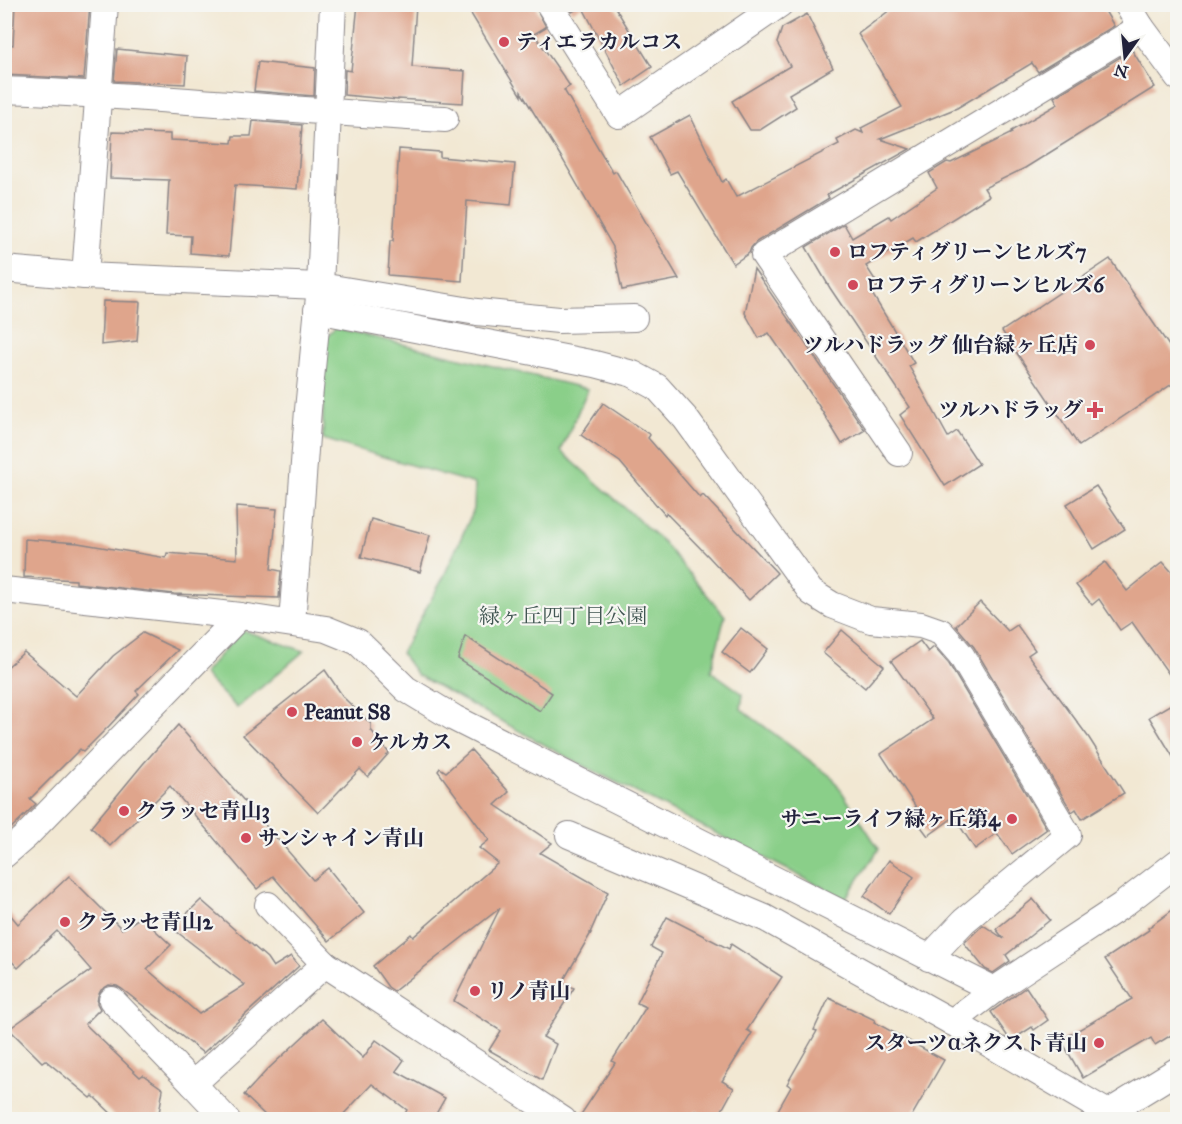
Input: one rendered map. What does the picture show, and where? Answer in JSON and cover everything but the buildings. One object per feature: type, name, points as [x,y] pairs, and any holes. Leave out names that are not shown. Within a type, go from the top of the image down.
[{"type":"street","points":[[85,276],[105,4]]},
{"type":"street","points":[[292,623],[318,298],[333,4]]},
{"type":"street","points":[[549,4],[619,115],[780,4]]},
{"type":"street","points":[[1127,4],[1178,77]]},
{"type":"street","points":[[899,453],[764,255],[1141,27]]},
{"type":"street","points":[[4,90],[98,93],[328,113],[445,119]]},
{"type":"street","points":[[4,269],[559,320],[634,318]]},
{"type":"street","points":[[318,298],[633,374],[657,387],[685,418],[811,592],[832,605],[871,620],[921,625],[941,632],[961,655],[1068,835],[964,921],[929,958]]},
{"type":"street","points":[[4,590],[240,616],[327,629],[358,642],[406,689],[454,718],[994,990]]},
{"type":"street","points":[[4,855],[34,828],[240,616]]},
{"type":"street","points":[[569,835],[765,918],[952,1022],[1114,1116],[1178,1070]]},
{"type":"street","points":[[952,1022],[994,990],[1121,906],[1178,862]]},
{"type":"street","points":[[268,905],[325,964],[563,1119]]},
{"type":"street","points":[[193,1084],[325,964]]},
{"type":"street","points":[[112,1000],[227,1119]]},
{"type":"green space","name":"緑ヶ丘四丁目公園","points":[[336,328],[588,389],[561,451],[662,541],[725,616],[711,671],[743,694],[741,709],[833,778],[879,849],[845,899],[565,756],[417,675],[401,653],[443,578],[474,509],[475,484],[323,439],[323,340]]},
{"type":"green space","points":[[242,630],[304,651],[237,708],[203,674]]},
{"type":"place","name":"ティエラカルコス","points":[[504,42]]},
{"type":"place","name":"ロフティグリーンヒルズ7","points":[[835,252]]},
{"type":"place","name":"ロフティグリーンヒルズ6","points":[[853,285]]},
{"type":"place","name":"ツルハドラッグ 仙台緑ヶ丘店","points":[[1090,345]]},
{"type":"place","name":"ツルハドラッグ","points":[[1095,410]]},
{"type":"place","name":"Peanut S8","points":[[292,712]]},
{"type":"place","name":"ケルカス","points":[[357,742]]},
{"type":"place","name":"クラッセ青山3","points":[[124,811]]},
{"type":"place","name":"サニーライフ緑ヶ丘第4","points":[[1012,819]]},
{"type":"place","name":"サンシャイン青山","points":[[246,838]]},
{"type":"place","name":"クラッセ青山2","points":[[65,922]]},
{"type":"place","name":"リノ青山","points":[[475,991]]},
{"type":"place","name":"スターツαネクスト青山","points":[[1099,1043]]}]
